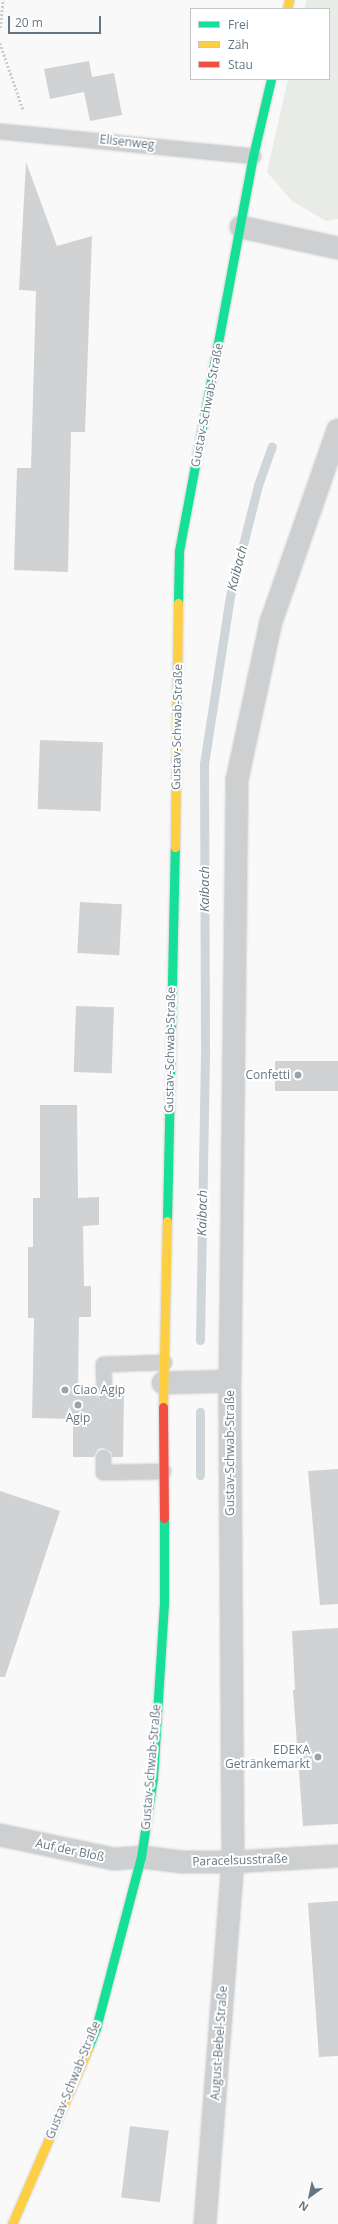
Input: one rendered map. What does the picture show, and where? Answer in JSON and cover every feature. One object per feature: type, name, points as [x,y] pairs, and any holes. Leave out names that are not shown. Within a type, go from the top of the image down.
[{"type":"street","name":"Gustav-Schwab-Straße","points":[[12,2224],[96,2028],[141,1857],[153,1778],[164,1604],[163,1372],[177,744],[179,551],[241,227],[253,156],[271,80]]},
{"type":"street","points":[[241,227],[338,248]]},
{"type":"street","name":"Gustav-Schwab-Straße","points":[[233,1862],[230,1381],[237,780],[271,622],[338,430]]},
{"type":"street","name":"Gustav-Schwab-Straße","points":[[163,1372],[230,1381]]},
{"type":"street","name":"Auf der Bloß","points":[[0,1835],[114,1859],[141,1857]]},
{"type":"street","name":"Paracelsusstraße","points":[[141,1857],[183,1862],[233,1862],[338,1856]]},
{"type":"street","name":"August-Bebel-Straße","points":[[205,2224],[233,1862]]},
{"type":"lane","name":"Elisenweg","points":[[0,131],[31,132],[253,156]]},
{"type":"lane","points":[[104,1392],[104,1364],[163,1372]]},
{"type":"lane","points":[[103,1457],[103,1472],[163,1471]]},
{"type":"path","points":[[0,28],[3,0]]},
{"type":"path","points":[[0,43],[31,132]]},
{"type":"shaded area","points":[[307,0],[338,0],[338,219],[326,221],[292,201],[267,172],[288,80],[330,80],[330,8],[304,8]]},
{"type":"building","points":[[89,61],[92,77],[114,73],[122,115],[90,121],[84,92],[50,99],[44,69]]},
{"type":"building","points":[[26,162],[57,246],[92,236],[85,432],[71,432],[68,572],[14,570],[17,468],[31,468],[36,291],[19,290]]},
{"type":"building","points":[[40,740],[103,742],[101,811],[38,809]]},
{"type":"building","points":[[80,902],[122,904],[119,955],[77,953]]},
{"type":"building","points":[[76,1006],[114,1007],[112,1073],[74,1072]]},
{"type":"building","points":[[275,1061],[338,1061],[338,1091],[275,1091]]},
{"type":"building","points":[[40,1105],[77,1105],[78,1198],[99,1197],[99,1225],[83,1226],[84,1286],[91,1286],[91,1317],[79,1317],[78,1391],[95,1391],[97,1397],[104,1401],[109,1399],[113,1392],[124,1392],[123,1457],[112,1457],[111,1452],[103,1448],[98,1449],[94,1457],[73,1457],[73,1419],[32,1418],[34,1318],[28,1318],[28,1247],[33,1247],[33,1198],[40,1198]]},
{"type":"building","points":[[338,1469],[338,1604],[320,1605],[308,1471]]},
{"type":"building","points":[[0,1491],[60,1511],[5,1677],[0,1677]]},
{"type":"building","name":"EDEKA Getränkemarkt","points":[[338,1628],[338,1824],[303,1826],[293,1690],[295,1690],[292,1631]]},
{"type":"building","points":[[338,1901],[338,2056],[319,2057],[308,1903]]},
{"type":"building","points":[[130,2126],[169,2131],[160,2202],[121,2197]]},
{"type":"waterway","name":"Kaibach","points":[[200,1340],[205,1048],[204,764],[230,596],[258,485],[272,446]]},
{"type":"waterway","name":"Kaibach","points":[[200,1412],[200,1475]]},
{"type":"traffic: fast","points":[[178,603],[179,551],[253,156],[271,80]]},
{"type":"traffic: fast","points":[[167,1221],[175,847]]},
{"type":"traffic: fast","points":[[88,2048],[96,2028],[141,1857],[153,1778],[164,1604],[164,1518]]},
{"type":"traffic: slow","points":[[287,8],[289,0]]},
{"type":"traffic: slow","points":[[175,847],[178,603]]},
{"type":"traffic: slow","points":[[163,1407],[167,1221]]},
{"type":"traffic: slow","points":[[12,2224],[88,2048]]},
{"type":"traffic: jam","points":[[163,1407],[164,1518]]},
{"type":"place","name":"Confetti","points":[[298,1075]]},
{"type":"place","name":"Ciao Agip","points":[[65,1390]]},
{"type":"place","name":"Agip","points":[[78,1405]]},
{"type":"place","name":"EDEKA Getränkemarkt","points":[[318,1757]]}]
